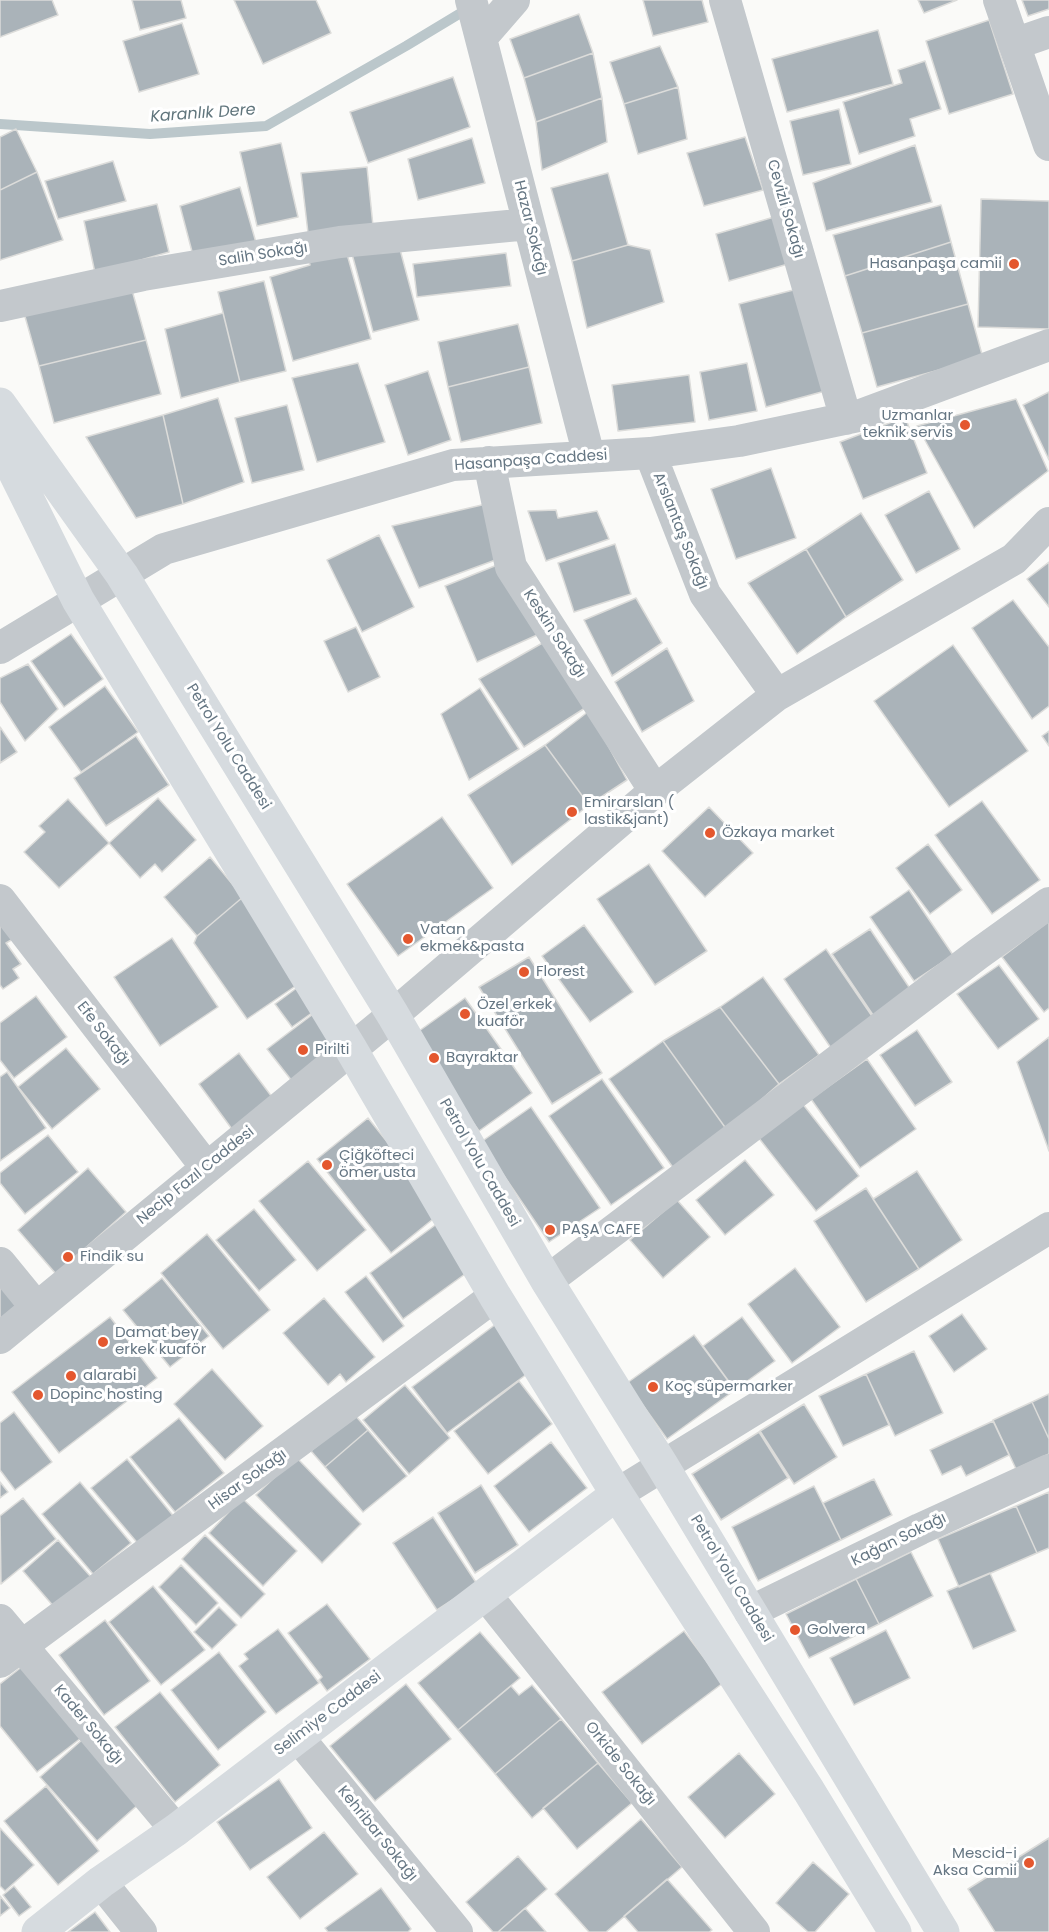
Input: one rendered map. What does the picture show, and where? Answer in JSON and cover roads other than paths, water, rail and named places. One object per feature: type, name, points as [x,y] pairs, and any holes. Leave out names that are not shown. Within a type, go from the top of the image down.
[{"type":"main road","name":"Petrol Yolu Caddesi","points":[[0,404],[122,575],[393,1015],[547,1281],[662,1465],[944,1932]]},
{"type":"main road","points":[[0,443],[78,600],[351,1049],[495,1296],[617,1494],[809,1791],[895,1932]]},
{"type":"main road","name":"Selimiye Caddesi","points":[[38,1932],[101,1882],[176,1830],[617,1494]]},
{"type":"street","points":[[477,22],[514,0]]},
{"type":"street","name":"Cevizli Sokağı","points":[[725,0],[846,419]]},
{"type":"street","points":[[999,0],[1049,145]]},
{"type":"street","name":"Hazar Sokağı","points":[[477,22],[589,456]]},
{"type":"street","points":[[1014,44],[1049,32]]},
{"type":"street","name":"Salih Sokağı","points":[[0,306],[143,274],[340,242],[529,224]]},
{"type":"street","name":"Hasanpaşa Caddesi","points":[[0,648],[164,549],[453,465],[650,453],[739,441],[858,416],[1049,345]]},
{"type":"street","name":"Arslantaş Sokağı","points":[[650,453],[705,594],[777,695]]},
{"type":"street","name":"Keskin Sokağı","points":[[489,462],[511,567],[655,791]]},
{"type":"street","name":"Necip Fazıl Caddesi","points":[[0,1338],[393,1015],[655,791],[777,695],[1014,559],[1049,523]]},
{"type":"street","name":"Efe Sokağı","points":[[0,900],[206,1167]]},
{"type":"street","points":[[547,1281],[978,954],[1049,903]]},
{"type":"street","points":[[617,1494],[1049,1228]]},
{"type":"street","points":[[0,1263],[36,1307]]},
{"type":"street","name":"Hisar Sokağı","points":[[11,1654],[495,1296]]},
{"type":"street","name":"Kağan Sokağı","points":[[750,1612],[920,1529],[1049,1470]]},
{"type":"street","name":"Orkide Sokağı","points":[[486,1595],[754,1932]]},
{"type":"street","name":"Kader Sokağı","points":[[0,1620],[11,1654],[176,1830]]},
{"type":"street","name":"Kehribar Sokağı","points":[[298,1737],[457,1932]]},
{"type":"street","points":[[101,1882],[141,1932]]},
{"type":"waterway","name":"Karanlık Dere","points":[[0,124],[150,134],[266,126],[469,8]]},
{"type":"place","name":"Hasanpaşa camii","points":[[1014,264]]},
{"type":"place","name":"Uzmanlar teknik servis","points":[[965,425]]},
{"type":"place","name":"Emirarslan ( lastik&jant)","points":[[572,812]]},
{"type":"place","name":"Özkaya market","points":[[710,833]]},
{"type":"place","name":"Vatan ekmek&pasta","points":[[408,939]]},
{"type":"place","name":"Florest","points":[[524,972]]},
{"type":"place","name":"Özel erkek kuaför","points":[[465,1014]]},
{"type":"place","name":"Pirilti","points":[[303,1050]]},
{"type":"place","name":"Bayraktar","points":[[434,1058]]},
{"type":"place","name":"Çiğköfteci ömer usta","points":[[327,1165]]},
{"type":"place","name":"PAŞA CAFE","points":[[550,1230]]},
{"type":"place","name":"Findik su","points":[[68,1257]]},
{"type":"place","name":"Damat bey erkek kuaför","points":[[103,1342]]},
{"type":"place","name":"alarabi","points":[[71,1376]]},
{"type":"place","name":"Koç süpermarker","points":[[653,1387]]},
{"type":"place","name":"Dopinc hosting","points":[[38,1395]]},
{"type":"place","name":"Golvera","points":[[795,1630]]},
{"type":"place","name":"Mescid-i Aksa Camii","points":[[1029,1863]]}]
